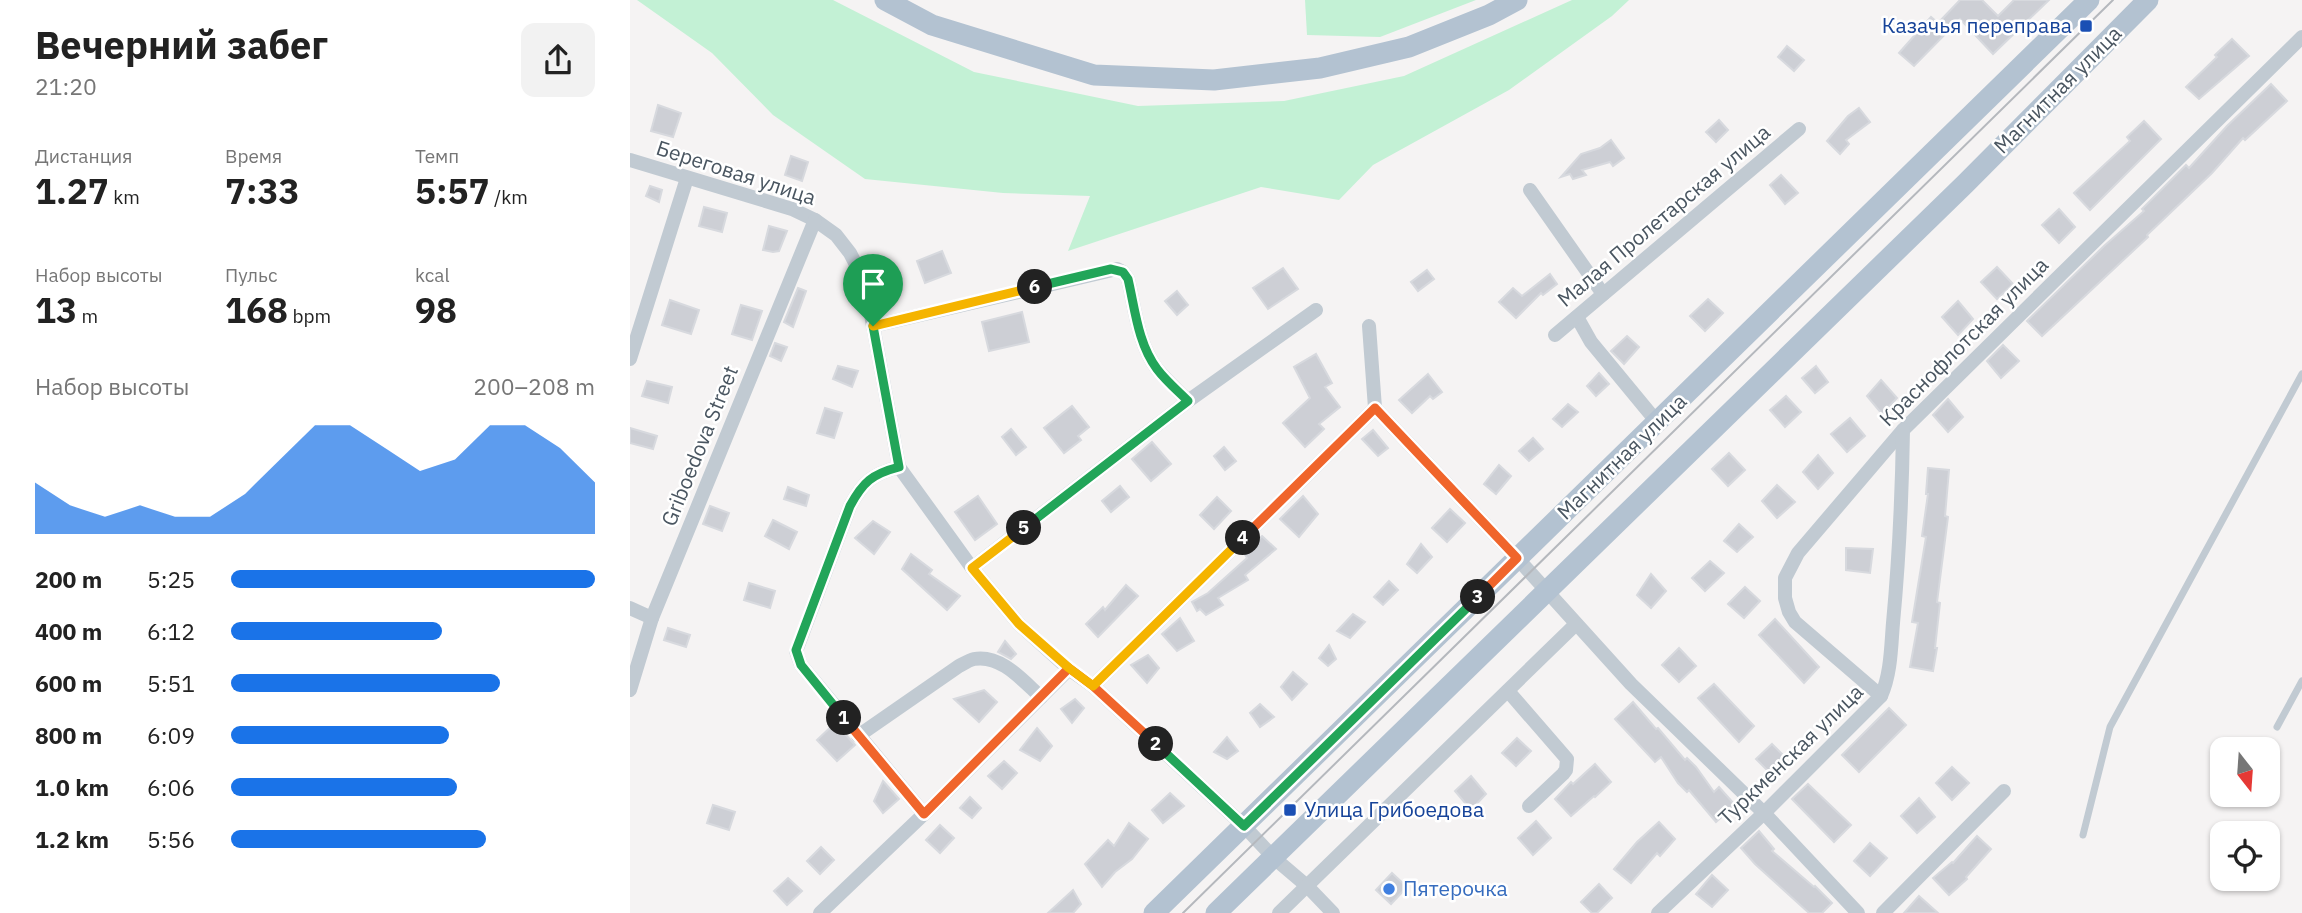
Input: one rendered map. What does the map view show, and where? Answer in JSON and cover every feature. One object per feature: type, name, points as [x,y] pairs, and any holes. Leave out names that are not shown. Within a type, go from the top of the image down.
[{"type":"main road","points":[[885,0],[932,25],[1094,75],[1214,80],[1320,68],[1409,47],[1489,15],[1517,0]]},
{"type":"main road","name":"Магнитная улица","points":[[1154,913],[2089,0]]},
{"type":"main road","name":"Магнитная улица","points":[[1216,913],[1965,184],[2148,0]]},
{"type":"street","name":"Краснофлотская улица","points":[[1881,696],[1795,622],[1789,612],[1785,598],[1785,578],[1798,553],[1903,430],[2302,37]]},
{"type":"street","name":"Малая Пролетарская улица","points":[[1555,335],[1799,129]]},
{"type":"street","name":"Береговая улица","points":[[630,160],[792,209],[815,220],[836,235],[865,282],[899,467],[972,568],[1019,624],[1093,686],[1334,913]]},
{"type":"street","points":[[630,359],[687,178]]},
{"type":"street","points":[[1530,190],[1603,294]]},
{"type":"street","name":"Griboedova Street","points":[[630,690],[652,618],[815,220]]},
{"type":"street","points":[[873,326],[1117,269],[1128,279],[1143,343],[1149,356],[1157,370],[1188,401]]},
{"type":"street","points":[[972,568],[1188,401],[1316,310]]},
{"type":"street","points":[[1577,317],[1591,342],[1657,422]]},
{"type":"street","points":[[1368,326],[1375,408],[1517,558],[1631,684],[1764,813],[1858,913]]},
{"type":"street","points":[[1093,686],[1375,408]]},
{"type":"street","name":"Туркменская улица","points":[[1658,913],[1764,813],[1881,696],[1887,684],[1895,597],[1902,507],[1903,430]]},
{"type":"street","points":[[899,467],[871,478],[858,491],[796,645],[796,656],[858,736],[924,814]]},
{"type":"street","points":[[630,608],[652,618]]},
{"type":"street","points":[[1279,913],[1576,624]]},
{"type":"street","points":[[858,736],[959,666],[974,659],[991,660],[1007,667],[1041,697]]},
{"type":"street","points":[[820,913],[924,814],[1069,668]]},
{"type":"street","points":[[1508,691],[1567,760],[1563,774],[1529,806]]},
{"type":"street","points":[[1883,913],[2004,791]]},
{"type":"lane","points":[[2083,835],[2110,727],[2302,374]]},
{"type":"lane","points":[[2277,727],[2302,681]]},
{"type":"green space","points":[[637,0],[833,0],[974,72],[1138,106],[1284,101],[1404,76],[1572,0],[1629,0],[1612,16],[1509,90],[1373,165],[1339,200],[1261,187],[1068,251],[1090,196],[1003,193],[865,179],[773,115],[712,53]]},
{"type":"green space","points":[[1305,0],[1476,0],[1380,37],[1307,35]]},
{"type":"building","points":[[1960,0],[1982,0],[1998,16],[2014,0],[2049,0],[1993,54],[1960,19],[1914,66],[1899,53],[1931,17],[1938,23]]},
{"type":"building","points":[[2232,39],[2249,56],[2199,99],[2186,87]]},
{"type":"building","points":[[1787,46],[1804,60],[1794,71],[1778,57]]},
{"type":"building","points":[[2271,84],[2287,101],[2245,140],[2243,138],[2212,173],[2147,235],[2148,237],[2042,336],[2027,321],[2144,211],[2142,209],[2186,165],[2189,168],[2227,126]]},
{"type":"building","points":[[658,105],[681,113],[673,137],[651,131]]},
{"type":"building","points":[[1859,108],[1870,122],[1846,140],[1849,144],[1840,154],[1827,141],[1848,116]]},
{"type":"building","points":[[1719,120],[1728,130],[1716,142],[1706,132]]},
{"type":"building","points":[[2144,121],[2161,139],[2090,210],[2074,193],[2130,141],[2127,137]]},
{"type":"building","points":[[1611,140],[1624,158],[1613,166],[1610,162],[1582,170],[1586,175],[1573,179],[1570,174],[1561,177],[1581,154],[1600,148]]},
{"type":"building","points":[[791,156],[808,162],[802,181],[785,175]]},
{"type":"building","points":[[1781,175],[1798,193],[1785,204],[1770,185]]},
{"type":"building","points":[[650,186],[662,190],[659,202],[646,196]]},
{"type":"building","points":[[704,207],[727,213],[722,232],[699,226]]},
{"type":"building","points":[[2059,209],[2075,227],[2059,243],[2042,225]]},
{"type":"building","points":[[769,226],[787,231],[779,251],[763,250]]},
{"type":"building","points":[[942,251],[951,273],[925,283],[917,261]]},
{"type":"building","points":[[1997,267],[2013,284],[1997,299],[1981,282]]},
{"type":"building","points":[[1283,268],[1298,289],[1268,309],[1253,288]]},
{"type":"building","points":[[1427,270],[1434,279],[1418,291],[1411,282]]},
{"type":"building","points":[[1550,274],[1557,284],[1543,295],[1541,293],[1516,318],[1499,302],[1513,288],[1522,296]]},
{"type":"building","points":[[798,288],[806,291],[793,327],[784,322]]},
{"type":"building","points":[[1177,291],[1188,305],[1177,315],[1165,301]]},
{"type":"building","points":[[1708,299],[1723,313],[1705,331],[1690,316]]},
{"type":"building","points":[[670,300],[699,310],[691,334],[662,325]]},
{"type":"building","points":[[1958,301],[1973,319],[1958,335],[1942,317]]},
{"type":"building","points":[[741,305],[762,311],[752,340],[732,334]]},
{"type":"building","points":[[1022,312],[1029,342],[989,351],[982,322]]},
{"type":"building","points":[[1627,336],[1639,347],[1624,364],[1611,351]]},
{"type":"building","points":[[775,343],[787,347],[781,361],[770,356]]},
{"type":"building","points":[[2003,345],[2019,361],[2001,378],[1987,361]]},
{"type":"building","points":[[1316,354],[1332,383],[1325,387],[1340,407],[1319,424],[1324,429],[1305,447],[1283,423],[1310,398],[1294,367]]},
{"type":"building","points":[[838,366],[858,371],[852,387],[833,379]]},
{"type":"building","points":[[1816,366],[1828,382],[1815,393],[1802,378]]},
{"type":"building","points":[[1599,373],[1609,384],[1596,396],[1587,386]]},
{"type":"building","points":[[1428,374],[1442,392],[1433,399],[1430,396],[1412,413],[1399,400]]},
{"type":"building","points":[[1881,380],[1897,398],[1882,414],[1867,396]]},
{"type":"building","points":[[647,381],[672,387],[668,403],[642,396]]},
{"type":"building","points":[[1786,396],[1801,412],[1785,427],[1770,410]]},
{"type":"building","points":[[1948,399],[1963,417],[1948,432],[1933,415]]},
{"type":"building","points":[[1568,404],[1578,412],[1562,427],[1553,419]]},
{"type":"building","points":[[1072,406],[1089,427],[1078,436],[1081,440],[1064,453],[1044,428]]},
{"type":"building","points":[[825,408],[842,413],[834,438],[817,433]]},
{"type":"building","points":[[1850,418],[1865,436],[1847,452],[1831,434]]},
{"type":"building","points":[[630,428],[657,436],[653,449],[630,443]]},
{"type":"building","points":[[1011,429],[1026,447],[1016,455],[1002,437]]},
{"type":"building","points":[[1373,430],[1388,448],[1378,456],[1362,439]]},
{"type":"building","points":[[1533,438],[1543,449],[1529,461],[1519,451]]},
{"type":"building","points":[[1152,442],[1171,464],[1151,481],[1132,459]]},
{"type":"building","points":[[1224,447],[1236,461],[1225,470],[1214,456]]},
{"type":"building","points":[[1729,453],[1745,470],[1728,486],[1712,469]]},
{"type":"building","points":[[1818,455],[1833,473],[1818,489],[1803,472]]},
{"type":"building","points":[[1499,465],[1511,476],[1496,494],[1484,484]]},
{"type":"building","points":[[1928,468],[1949,470],[1945,516],[1948,517],[1937,602],[1940,603],[1933,671],[1910,667],[1918,623],[1912,622],[1926,537],[1922,536],[1928,494]]},
{"type":"building","points":[[1777,485],[1795,502],[1777,518],[1762,501]]},
{"type":"building","points":[[1120,486],[1129,497],[1111,512],[1102,501]]},
{"type":"building","points":[[788,487],[809,495],[806,506],[784,499]]},
{"type":"building","points":[[978,496],[997,524],[975,540],[955,512]]},
{"type":"building","points":[[1303,496],[1318,514],[1299,537],[1280,519]]},
{"type":"building","points":[[1217,497],[1231,511],[1214,529],[1200,515]]},
{"type":"building","points":[[710,506],[729,513],[722,531],[703,524]]},
{"type":"building","points":[[1450,509],[1465,523],[1447,542],[1432,528]]},
{"type":"building","points":[[773,520],[797,532],[789,549],[765,536]]},
{"type":"building","points":[[873,521],[890,532],[874,554],[855,538]]},
{"type":"building","points":[[1739,524],[1753,537],[1737,552],[1724,541]]},
{"type":"building","points":[[1262,536],[1276,549],[1245,575],[1248,580],[1218,598],[1223,605],[1206,615],[1200,609],[1197,611],[1192,602],[1208,593],[1247,558],[1244,553]]},
{"type":"building","points":[[1421,544],[1432,557],[1417,573],[1407,564]]},
{"type":"building","points":[[1846,548],[1873,549],[1870,573],[1846,570]]},
{"type":"building","points":[[911,554],[932,570],[929,574],[960,596],[947,610],[902,569]]},
{"type":"building","points":[[1710,561],[1724,573],[1705,591],[1692,578]]},
{"type":"building","points":[[1651,574],[1666,591],[1651,608],[1637,595]]},
{"type":"building","points":[[1389,581],[1398,590],[1383,605],[1374,597]]},
{"type":"building","points":[[749,583],[775,591],[770,608],[744,600]]},
{"type":"building","points":[[1126,585],[1138,596],[1098,637],[1086,624],[1103,607],[1105,610]]},
{"type":"building","points":[[1745,587],[1760,601],[1744,618],[1728,604]]},
{"type":"building","points":[[1353,614],[1365,622],[1350,638],[1337,631]]},
{"type":"building","points":[[1180,618],[1194,641],[1177,651],[1162,634]]},
{"type":"building","points":[[1775,619],[1819,667],[1804,683],[1759,635]]},
{"type":"building","points":[[668,628],[690,635],[686,647],[664,640]]},
{"type":"building","points":[[1005,641],[1016,654],[1011,659],[998,652]]},
{"type":"building","points":[[1329,645],[1336,659],[1328,666],[1319,658]]},
{"type":"building","points":[[1679,648],[1696,666],[1679,682],[1662,665]]},
{"type":"building","points":[[1148,655],[1159,668],[1147,683],[1131,665]]},
{"type":"building","points":[[1293,672],[1307,684],[1292,700],[1281,687]]},
{"type":"building","points":[[1714,684],[1754,726],[1739,742],[1698,698]]},
{"type":"building","points":[[984,690],[997,702],[979,722],[954,699]]},
{"type":"building","points":[[1075,699],[1084,708],[1072,723],[1061,709]]},
{"type":"building","points":[[1633,702],[1685,760],[1687,758],[1696,767],[1714,792],[1719,787],[1735,805],[1716,822],[1689,790],[1687,792],[1678,783],[1661,757],[1655,762],[1615,719]]},
{"type":"building","points":[[1260,704],[1274,717],[1260,727],[1250,713]]},
{"type":"building","points":[[1889,708],[1906,725],[1859,772],[1842,755]]},
{"type":"building","points":[[835,723],[855,745],[837,761],[817,740]]},
{"type":"building","points":[[1037,728],[1052,746],[1040,761],[1020,750]]},
{"type":"building","points":[[1227,737],[1238,751],[1227,759],[1214,752]]},
{"type":"building","points":[[1517,738],[1531,751],[1516,766],[1502,753]]},
{"type":"building","points":[[1772,744],[1784,756],[1768,771],[1756,759]]},
{"type":"building","points":[[1004,761],[1017,773],[1002,789],[988,776]]},
{"type":"building","points":[[1595,764],[1611,782],[1571,816],[1555,799],[1571,782],[1573,784]]},
{"type":"building","points":[[1952,767],[1969,783],[1952,800],[1936,783]]},
{"type":"building","points":[[1471,776],[1486,794],[1471,810],[1455,791]]},
{"type":"building","points":[[883,781],[899,799],[883,813],[874,801]]},
{"type":"building","points":[[1808,784],[1851,825],[1834,842],[1792,799]]},
{"type":"building","points":[[1170,793],[1184,806],[1163,823],[1152,810]]},
{"type":"building","points":[[970,797],[981,808],[972,818],[960,808]]},
{"type":"building","points":[[1919,798],[1935,817],[1917,833],[1901,816]]},
{"type":"building","points":[[713,805],[735,812],[729,830],[707,823]]},
{"type":"building","points":[[1536,821],[1551,838],[1533,855],[1518,838]]},
{"type":"building","points":[[1659,822],[1675,839],[1660,856],[1657,853],[1631,883],[1614,869]]},
{"type":"building","points":[[1129,823],[1148,839],[1132,859],[1102,887],[1085,864],[1108,840],[1114,846]]},
{"type":"building","points":[[940,825],[954,838],[940,853],[926,840]]},
{"type":"building","points":[[1759,831],[1774,849],[1772,851],[1832,903],[1822,913],[1809,913],[1741,848]]},
{"type":"building","points":[[1977,836],[1991,849],[1967,879],[1949,895],[1933,878],[1953,863]]},
{"type":"building","points":[[1870,843],[1887,858],[1870,876],[1854,861]]},
{"type":"building","points":[[821,847],[834,860],[820,874],[807,861]]},
{"type":"building","points":[[1392,873],[1407,887],[1391,904],[1376,890]]},
{"type":"building","points":[[1712,875],[1728,890],[1712,907],[1696,894]]},
{"type":"building","points":[[788,878],[802,891],[787,905],[774,891]]},
{"type":"building","points":[[1599,884],[1612,898],[1597,913],[1592,913],[1581,902]]},
{"type":"building","points":[[1073,890],[1081,904],[1073,913],[1048,913]]},
{"type":"building","points":[[1919,896],[1938,913],[1904,913]]},
{"type":"tram line","points":[[1183,913],[2113,0]]},
{"type":"place","name":"Казачья переправа","points":[[2086,26]]},
{"type":"place","name":"Улица Грибоедова","points":[[1290,810]]},
{"type":"place","name":"Пятерочка","points":[[1389,889]]},
{"type":"route","points":[[873,326],[899,467],[871,478],[858,491],[796,645],[796,656],[858,736],[924,814],[1069,668],[1093,686],[1244,826],[1517,558],[1375,408],[1093,686],[1019,624],[972,568],[1188,401],[1157,370],[1149,356],[1143,343],[1128,279],[1123,272],[1111,269],[873,326]]}]
